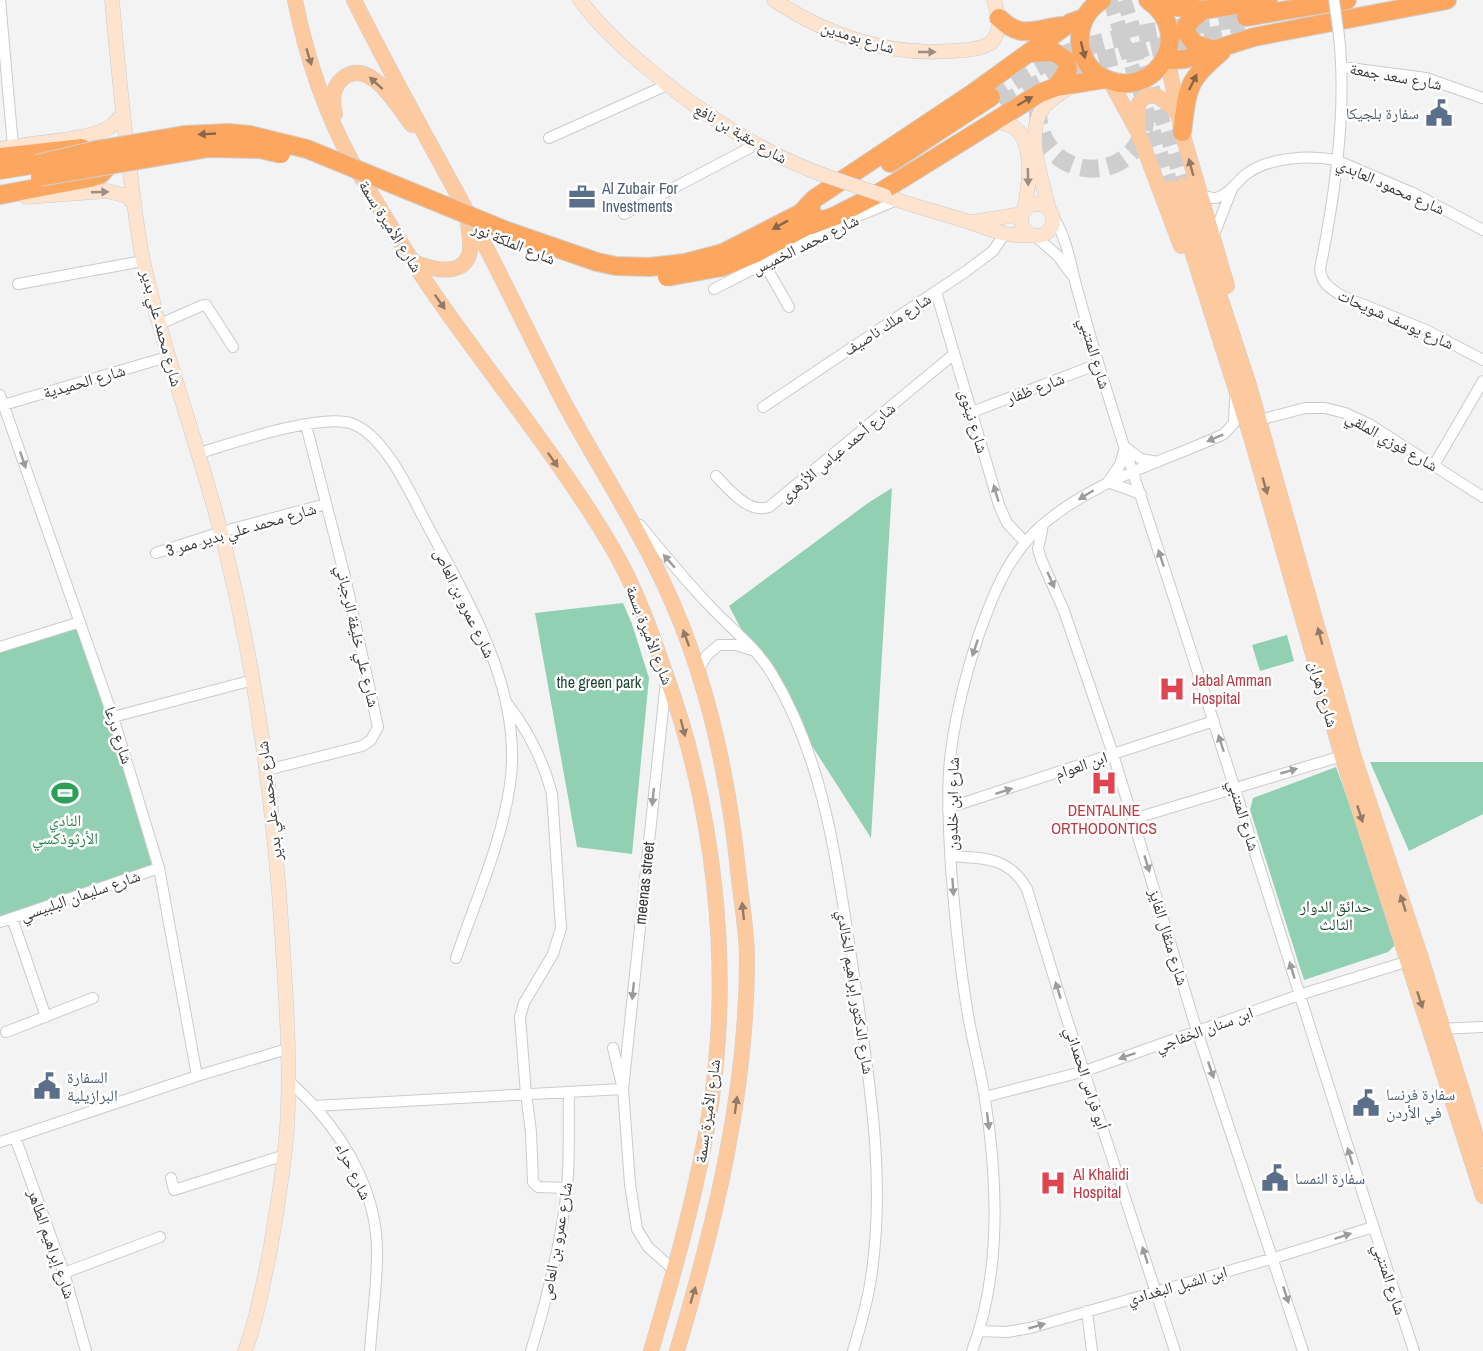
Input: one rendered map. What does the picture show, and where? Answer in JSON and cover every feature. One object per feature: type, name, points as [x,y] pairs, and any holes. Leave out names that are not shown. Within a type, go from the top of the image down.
[{"type":"highway","points":[[1101,0],[973,93],[814,199],[807,219],[835,216],[874,196],[994,108],[1065,86],[1108,80]]},
{"type":"highway","points":[[1176,0],[1222,7]]},
{"type":"highway","points":[[1151,2],[1203,10],[1268,0]]},
{"type":"highway","points":[[1347,0],[1247,23],[1396,0]]},
{"type":"highway","points":[[1165,60],[1185,59],[1280,32],[1447,0]]},
{"type":"highway","points":[[1084,11],[1080,46],[1085,60],[1093,71],[1108,80],[1125,84],[1140,81],[1154,73],[1165,60],[1170,35],[1162,13],[1151,2]]},
{"type":"highway","points":[[1203,10],[1187,24],[1187,34],[1195,44],[1222,47]]},
{"type":"highway","points":[[999,18],[1009,27],[1020,32],[1066,26]]},
{"type":"highway","points":[[1182,132],[1187,95],[1193,79],[1222,47]]},
{"type":"highway","points":[[1030,53],[1054,52],[1066,60],[1068,69],[1065,86]]},
{"type":"highway","name":"شارع الملكة نور","points":[[0,183],[96,150],[184,135],[229,133],[250,135],[307,149],[507,231],[597,262],[625,266],[722,260]]},
{"type":"highway","points":[[3,156],[74,148],[96,150]]},
{"type":"highway","name":"شارع الملكة نور","points":[[3,156],[38,170],[108,166],[209,148],[260,149],[301,159],[435,210],[534,253],[620,278],[653,279],[691,274],[807,219]]},
{"type":"highway","points":[[0,197],[96,176],[108,166]]},
{"type":"main road","name":"شارع الأميرة بسمة","points":[[295,0],[300,28],[318,84],[340,140],[413,262],[536,434],[613,549],[637,598],[667,676],[694,769],[705,826],[716,914],[720,962],[718,1028],[711,1103],[694,1193],[675,1271],[651,1351]]},
{"type":"main road","name":"شارع الأميرة بسمة","points":[[354,0],[489,254],[578,429],[621,502],[664,584],[698,671],[717,739],[732,811],[747,954],[746,1014],[739,1082],[724,1169],[698,1280],[677,1351]]},
{"type":"main road","points":[[1165,60],[1172,79],[1177,113],[1198,192],[1247,355],[1243,387]]},
{"type":"main road","points":[[340,140],[333,106],[337,86],[351,74],[364,74],[378,82],[439,161]]},
{"type":"main road","points":[[1108,80],[1138,132],[1209,324],[1227,358]]},
{"type":"main road","points":[[1138,132],[1138,105],[1146,97],[1155,95],[1160,97],[1177,113]]},
{"type":"main road","name":"شارع زهران","points":[[1415,960],[1342,756],[1243,387],[1178,187],[1227,358],[1243,387],[1259,420],[1353,754],[1436,1029],[1483,1197]]},
{"type":"main road","points":[[413,262],[446,271],[457,268],[465,262],[470,253],[468,216]]},
{"type":"main road","name":"شارع زهران","points":[[1436,1029],[1483,1159]]},
{"type":"street","points":[[0,0],[3,156],[103,131],[112,126],[123,113]]},
{"type":"street","name":"شارع محمد علي بدير","points":[[112,0],[123,113],[143,261],[167,357],[199,453],[221,532],[253,680],[267,770],[281,913],[288,1080],[285,1155],[275,1224],[263,1287],[245,1351]]},
{"type":"street","name":"شارع عقبة بن نافع","points":[[580,0],[618,42],[667,85],[719,124],[755,145],[818,173],[971,222],[1004,235],[1033,235]]},
{"type":"street","name":"شارع بومدين","points":[[774,0],[794,5],[815,23],[855,39],[916,52],[962,50],[986,46],[995,38],[999,18]]},
{"type":"street","points":[[994,0],[999,18]]},
{"type":"street","name":"شارع يوسف شويحات","points":[[1334,0],[1342,67],[1332,202],[1320,269],[1326,284],[1342,296],[1426,330],[1483,360]]},
{"type":"street","name":"شارع سعد جمعة","points":[[1342,67],[1426,78],[1483,98]]},
{"type":"street","points":[[549,138],[667,85]]},
{"type":"street","name":"شارع المتنبي","points":[[1065,86],[1043,108],[1035,129],[1035,146],[1050,212],[1064,237],[1098,364],[1414,1351]]},
{"type":"street","points":[[994,108],[1024,140],[1029,179],[1023,212],[1022,226],[1033,235],[1044,234],[1051,228],[1050,212],[1037,204],[1028,206],[1023,212]]},
{"type":"street","points":[[624,214],[755,145]]},
{"type":"street","name":"شارع محمود العابدي","points":[[1198,192],[1214,199],[1254,170],[1277,162],[1314,157],[1336,160],[1413,193],[1483,230]]},
{"type":"street","points":[[1213,237],[1232,188]]},
{"type":"street","points":[[0,197],[107,191],[127,196],[134,204]]},
{"type":"street","name":"شارع محمد الخميس","points":[[714,289],[765,265],[891,198]]},
{"type":"street","name":"شارع عقبة بن نافع","points":[[971,222],[992,220],[1023,212]]},
{"type":"street","name":"شارع ملك ناصيف","points":[[763,407],[985,258],[999,244],[1004,235]]},
{"type":"street","name":"شارع المتنبي","points":[[1033,235],[1058,256],[1074,279]]},
{"type":"street","name":"شارع محمد علي بدير","points":[[18,284],[143,261]]},
{"type":"street","points":[[765,265],[789,307]]},
{"type":"street","name":"شارع نينوى","points":[[936,292],[1003,516],[1025,542]]},
{"type":"street","points":[[160,324],[206,305],[232,347]]},
{"type":"street","name":"شارع أحمد عباس الأزهرى","points":[[716,476],[750,506],[763,509],[769,507],[954,354]]},
{"type":"street","name":"شارع الحميدية","points":[[1,402],[167,357]]},
{"type":"street","name":"شارع ظفار","points":[[972,412],[1098,364]]},
{"type":"street","points":[[1434,465],[1483,381]]},
{"type":"street","name":"شارع ابن خلدون","points":[[972,1351],[987,1295],[995,1208],[985,1097],[962,974],[948,808],[949,771],[971,658],[1001,580],[1025,542],[1069,505],[1108,482],[1215,438],[1230,429],[1235,419],[1243,387]]},
{"type":"street","name":"شارع درعا","points":[[1,402],[113,717],[159,868],[197,1076]]},
{"type":"street","name":"شارع فوزي الملقي","points":[[1259,420],[1305,408],[1336,410],[1369,424],[1483,497]]},
{"type":"street","name":"شارع عمرو بن العاص","points":[[199,453],[274,431],[331,421],[347,422],[366,431],[382,447],[414,501],[480,627],[496,667],[506,702],[512,765],[507,799],[488,867],[456,958]]},
{"type":"street","name":"شارع علي خليفة الرجباني","points":[[267,770],[362,746],[371,740],[378,727],[348,588],[306,425]]},
{"type":"street","points":[[1141,494],[1108,482],[1120,465],[1125,447],[1141,459],[1158,462]]},
{"type":"street","name":"شارع الدكتور إبراهيم الخالدي","points":[[621,502],[696,592],[772,673],[811,756],[822,790],[842,896],[869,1076],[875,1153],[876,1233],[869,1289],[853,1351]]},
{"type":"street","name":"شارع محمد علي بدير ممر 3","points":[[156,553],[221,532],[326,504]]},
{"type":"street","name":"شارع مثقال الفايز","points":[[1043,525],[1039,553],[1064,611],[1113,754],[1197,1031],[1303,1351]]},
{"type":"street","points":[[0,647],[80,622]]},
{"type":"street","points":[[698,671],[707,655],[719,645],[736,645],[752,650]]},
{"type":"street","name":"meenas street","points":[[623,1089],[667,676]]},
{"type":"street","points":[[113,717],[253,680]]},
{"type":"street","points":[[506,702],[528,733],[549,782],[555,817],[561,928],[557,944],[545,971],[521,1010],[521,1030],[531,1132],[533,1182],[538,1187],[567,1188]]},
{"type":"street","name":"ابن العوام","points":[[948,808],[1214,721]]},
{"type":"street","points":[[1133,819],[1342,756]]},
{"type":"street","name":"أبو فراس الحمداني","points":[[951,856],[989,860],[1005,865],[1019,874],[1027,889],[1174,1351]]},
{"type":"street","name":"شارع سليمان البلبيسي","points":[[0,922],[159,868]]},
{"type":"street","points":[[12,918],[46,1017]]},
{"type":"street","name":"ابن سنان الخفاجي","points":[[985,1097],[1084,1071],[1299,995],[1415,960]]},
{"type":"street","points":[[6,1032],[93,998]]},
{"type":"street","points":[[1436,1029],[1483,1027]]},
{"type":"street","points":[[614,1048],[623,1089],[630,1184],[637,1228],[648,1246],[675,1271]]},
{"type":"street","points":[[0,1142],[197,1076],[287,1049]]},
{"type":"street","name":"شارع حراء","points":[[288,1080],[314,1106],[348,1152],[371,1204],[376,1230],[377,1255],[370,1351]]},
{"type":"street","points":[[314,1106],[623,1089]]},
{"type":"street","name":"شارع عمرو بن العاص","points":[[531,1351],[546,1299],[567,1188],[569,1093]]},
{"type":"street","name":"شارع إبراهيم الطاهر","points":[[15,1137],[64,1273],[86,1351]]},
{"type":"street","points":[[171,1178],[174,1190],[285,1155]]},
{"type":"street","name":"ابن الشبل البغدادي","points":[[979,1331],[1019,1330],[1274,1258],[1373,1227]]},
{"type":"street","points":[[64,1273],[160,1237]]},
{"type":"street","points":[[1087,1311],[1092,1351]]},
{"type":"green space","points":[[892,488],[871,838],[759,663],[729,606],[868,503]]},
{"type":"green space","name":"the green park","points":[[623,603],[649,678],[632,854],[577,847],[535,613]]},
{"type":"green space","name":"النادي الأرثوذكسي","points":[[78,624],[109,716],[153,870],[0,922],[0,648]]},
{"type":"green space","points":[[1287,635],[1294,661],[1260,671],[1252,645]]},
{"type":"green space","points":[[1370,762],[1483,762],[1483,814],[1409,851]]},
{"type":"green space","name":"حدائق الدوار الثالث","points":[[1336,767],[1399,941],[1388,952],[1304,980],[1250,810],[1253,798]]},
{"type":"tunnel","points":[[1110,0],[1172,188]]},
{"type":"tunnel","points":[[1124,0],[1183,185]]},
{"type":"tunnel","points":[[991,97],[1036,68],[1073,51],[1147,33],[1246,17]]},
{"type":"tunnel","points":[[1001,105],[1055,74],[1074,67],[1245,29]]},
{"type":"tunnel","points":[[1038,107],[1042,134],[1054,153],[1071,164],[1091,169],[1111,165],[1129,155],[1142,137],[1146,111]]},
{"type":"place","name":"سفارة بلجيكا","points":[[1439,113]]},
{"type":"place","name":"Al Zubair For Investments","points":[[582,197]]},
{"type":"place","name":"Jabal Amman Hospital","points":[[1172,689]]},
{"type":"place","name":"DENTALINE ORTHODONTICS","points":[[1104,783]]},
{"type":"place","name":"النادي الأرثوذكسي","points":[[65,793]]},
{"type":"place","name":"السفارة البرازيلية","points":[[47,1086]]},
{"type":"place","name":"سفارة فرنسا في الأردن","points":[[1366,1103]]},
{"type":"place","name":"سفارة النمسا","points":[[1275,1178]]},
{"type":"place","name":"Al Khalidi Hospital","points":[[1053,1183]]}]
